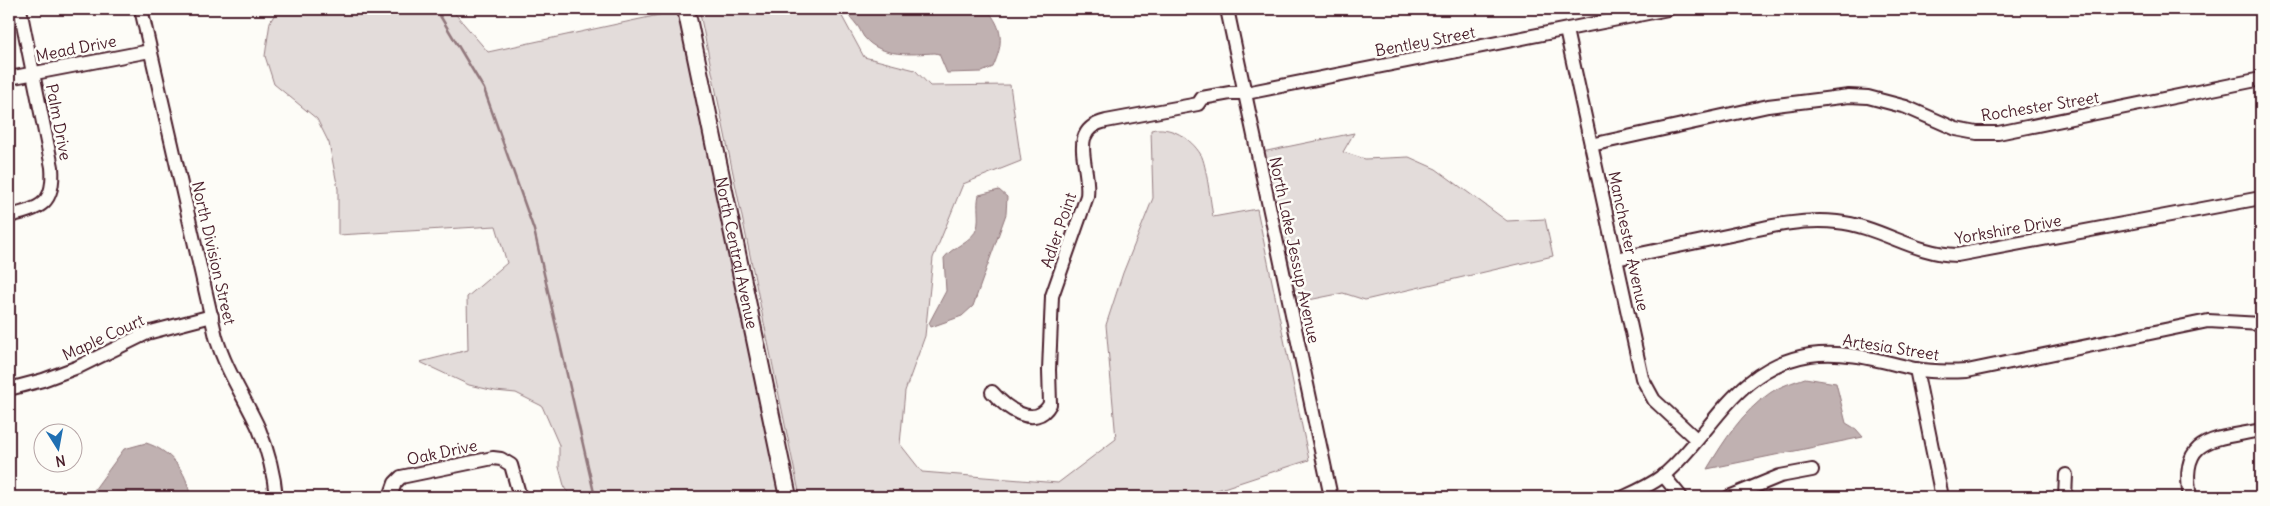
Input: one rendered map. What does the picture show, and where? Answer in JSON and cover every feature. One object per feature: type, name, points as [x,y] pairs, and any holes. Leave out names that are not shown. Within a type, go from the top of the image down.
[{"type":"main road","name":"North Central Avenue","points":[[686,9],[788,497]]},
{"type":"street","name":"Palm Drive","points":[[9,216],[35,210],[49,194],[53,181],[52,167],[20,9]]},
{"type":"street","name":"North Division Street","points":[[142,9],[216,338],[225,364],[258,428],[267,451],[276,497]]},
{"type":"street","name":"North Lake Jessup Avenue","points":[[1227,9],[1331,497]]},
{"type":"street","name":"Bentley Street","points":[[1246,93],[1668,9]]},
{"type":"street","name":"Manchester Avenue","points":[[1566,30],[1642,378],[1654,400],[1696,439]]},
{"type":"street","name":"Mead Drive","points":[[9,78],[150,51]]},
{"type":"street","name":"Rochester Street","points":[[1591,145],[1768,106],[1849,96],[1868,97],[1906,107],[1956,129],[1977,133],[1998,132],[2261,80]]},
{"type":"street","name":"Adler Point","points":[[992,392],[1013,412],[1029,416],[1045,411],[1050,404],[1049,362],[1052,296],[1087,196],[1089,182],[1083,149],[1084,138],[1088,129],[1106,121],[1198,104],[1202,98],[1230,93],[1246,93]]},
{"type":"street","name":"Yorkshire Drive","points":[[1616,259],[1782,224],[1818,221],[1838,222],[1871,229],[1931,252],[1957,255],[2261,198]]},
{"type":"street","name":"Maple Court","points":[[9,390],[78,367],[147,333],[212,316]]},
{"type":"street","name":"Artesia Street","points":[[1624,497],[1663,475],[1690,449],[1696,439],[1731,398],[1755,378],[1785,361],[1810,355],[1841,354],[1878,358],[1916,369],[1940,372],[1968,371],[2208,321],[2261,324]]},
{"type":"street","points":[[1916,369],[1942,497]]},
{"type":"street","points":[[2190,497],[2187,465],[2199,446],[2212,440],[2261,430]]},
{"type":"street","name":"Oak Drive","points":[[390,497],[395,483],[401,477],[492,458],[501,459],[511,465],[520,497]]},
{"type":"street","points":[[1729,497],[1780,476],[1812,470]]},
{"type":"street","points":[[1663,475],[1681,497]]},
{"type":"street","points":[[2065,497],[2066,475]]},
{"type":"shaded area","points":[[278,9],[451,9],[488,52],[668,13],[667,9],[681,9],[784,497],[573,497],[565,489],[559,467],[559,445],[542,406],[516,393],[495,391],[469,385],[420,362],[468,350],[467,297],[507,263],[496,226],[338,235],[338,189],[329,143],[317,119],[274,84],[265,56],[270,22]]},
{"type":"shaded area","points":[[699,9],[838,9],[864,57],[915,70],[930,86],[1010,85],[1021,161],[963,184],[933,258],[925,336],[905,391],[900,444],[922,472],[1058,483],[1116,439],[1106,325],[1123,273],[1153,198],[1151,130],[1158,129],[1173,131],[1186,138],[1201,155],[1213,217],[1257,209],[1309,460],[1196,497],[800,497]]},
{"type":"shaded area","points":[[844,9],[987,9],[999,30],[1000,43],[997,58],[993,67],[982,72],[947,73],[939,54],[888,52],[871,44]]},
{"type":"shaded area","points":[[1354,133],[1343,152],[1365,159],[1409,157],[1436,169],[1507,221],[1545,219],[1553,256],[1365,300],[1343,293],[1294,303],[1262,152]]},
{"type":"shaded area","points":[[999,190],[1007,197],[1006,214],[973,306],[962,316],[931,327],[929,323],[946,291],[944,258],[975,233],[978,224],[979,195]]},
{"type":"shaded area","points":[[1805,378],[1836,383],[1846,423],[1856,429],[1863,437],[1707,469],[1727,438],[1751,409],[1774,391]]},
{"type":"shaded area","points":[[146,443],[170,456],[176,463],[186,479],[190,497],[89,497],[124,449]]},
{"type":"waterway","points":[[436,9],[484,89],[534,230],[595,497]]}]
